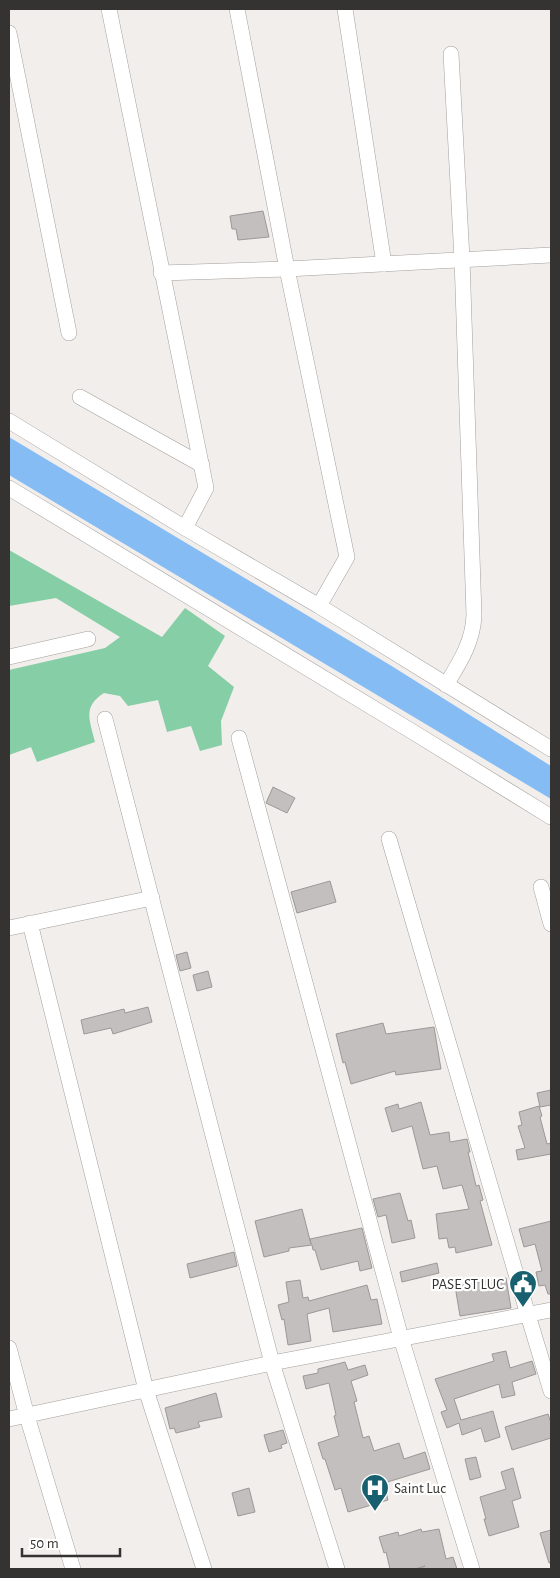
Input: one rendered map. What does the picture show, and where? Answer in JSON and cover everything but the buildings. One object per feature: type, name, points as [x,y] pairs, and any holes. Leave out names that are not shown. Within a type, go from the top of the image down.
[{"type":"street","points":[[109,9],[206,488],[185,528]]},
{"type":"street","points":[[237,9],[287,269],[347,557],[319,606]]},
{"type":"street","points":[[345,9],[384,264]]},
{"type":"street","points":[[9,34],[70,333]]},
{"type":"street","points":[[446,684],[465,654],[474,628],[462,259],[451,54]]},
{"type":"street","points":[[161,273],[287,269],[551,255]]},
{"type":"street","points":[[80,397],[202,465]]},
{"type":"street","points":[[9,421],[185,528],[319,606],[551,748]]},
{"type":"street","points":[[9,488],[551,817]]},
{"type":"street","points":[[9,657],[88,639]]},
{"type":"street","points":[[105,719],[272,1363],[336,1569]]},
{"type":"street","points":[[239,738],[401,1338],[472,1569]]},
{"type":"street","points":[[389,839],[551,1391]]},
{"type":"street","points":[[541,887],[551,924]]},
{"type":"street","points":[[9,928],[152,898]]},
{"type":"street","points":[[30,924],[146,1390],[204,1569]]},
{"type":"street","points":[[9,1419],[272,1363],[551,1310]]},
{"type":"street","points":[[9,1348],[27,1416],[73,1569]]},
{"type":"green space","points":[[9,550],[162,637],[185,608],[225,636],[208,666],[234,687],[221,721],[222,745],[200,751],[191,726],[167,732],[158,700],[128,706],[120,696],[104,693],[93,703],[89,714],[95,742],[37,762],[31,747],[9,755],[9,670],[105,648],[120,637],[56,598],[9,606]]},
{"type":"water","points":[[9,437],[390,665],[551,766],[551,799],[9,475]]},
{"type":"place","name":"PASE ST LUC","points":[[523,1308]]},
{"type":"place","name":"Saint Luc","points":[[375,1512]]}]
